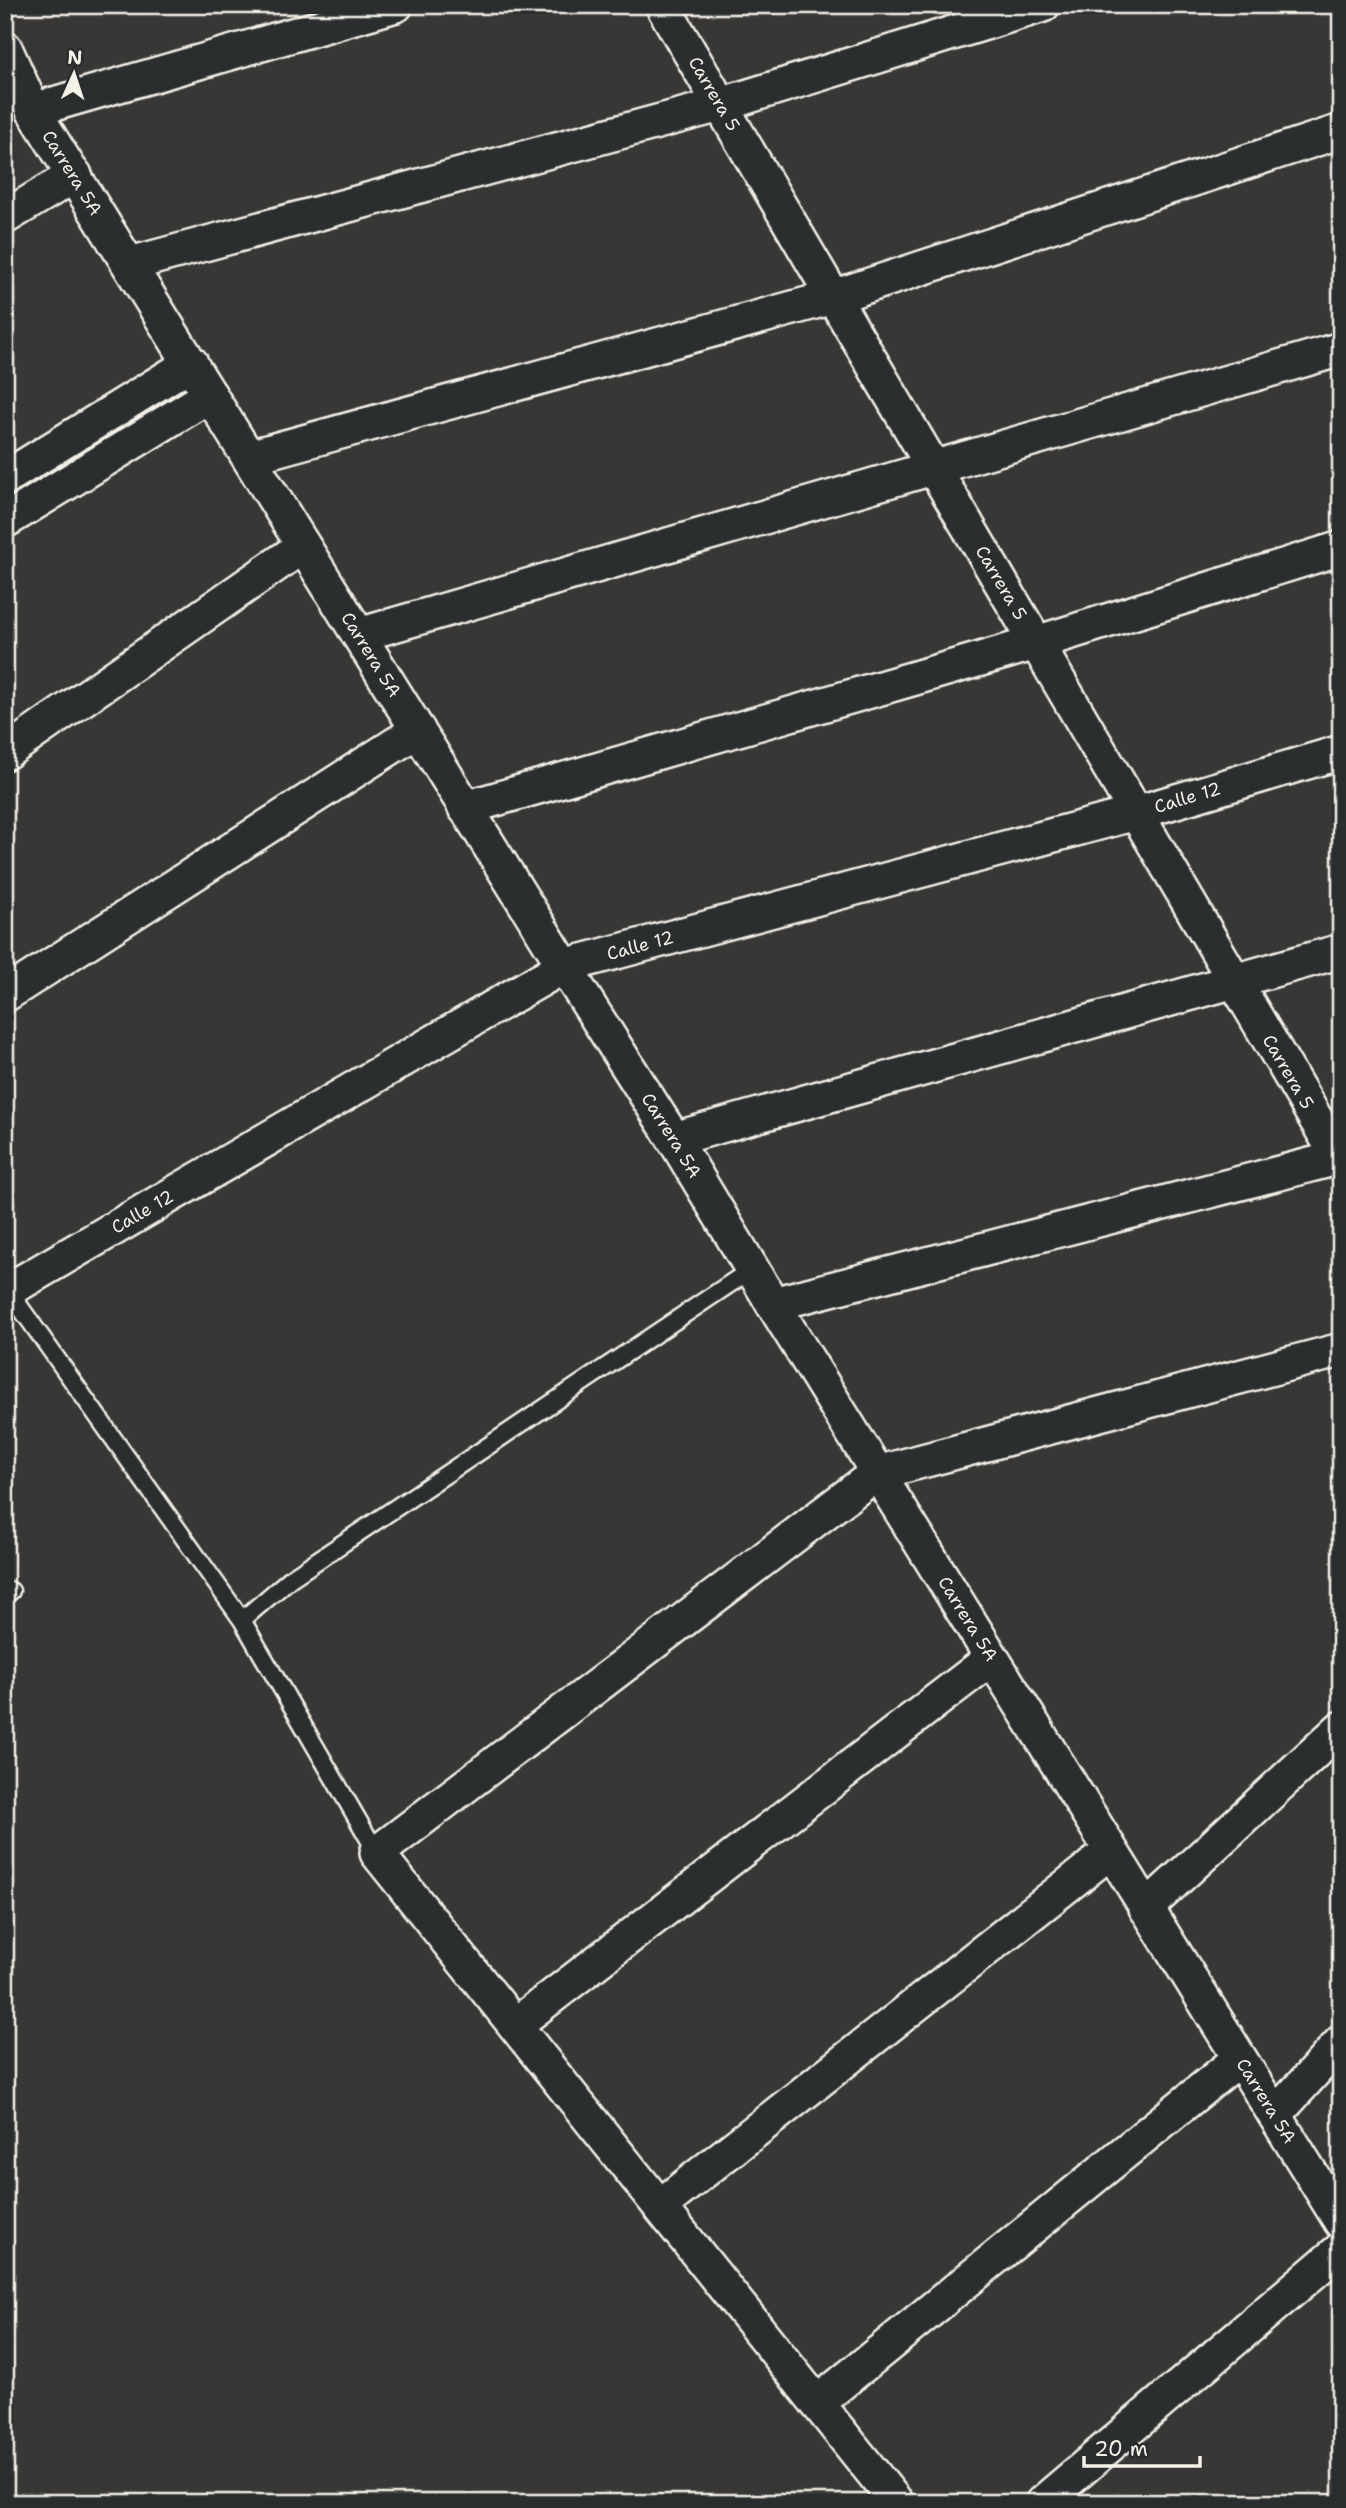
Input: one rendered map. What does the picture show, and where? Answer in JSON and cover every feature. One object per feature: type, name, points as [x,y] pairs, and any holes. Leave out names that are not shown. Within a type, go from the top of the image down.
[{"type":"street","points":[[33,110],[396,5]]},
{"type":"street","name":"Carrera 5","points":[[662,5],[1340,1159]]},
{"type":"street","points":[[130,264],[720,105],[1043,5]]},
{"type":"street","name":"Carrera 5A","points":[[5,48],[33,110],[674,1139],[877,1473],[1341,2222]]},
{"type":"street","points":[[248,457],[833,297],[1341,131]]},
{"type":"street","points":[[5,217],[75,175]]},
{"type":"street","points":[[359,635],[1341,349]]},
{"type":"street","points":[[5,478],[191,363]]},
{"type":"street","points":[[5,521],[210,395]]},
{"type":"street","points":[[5,752],[303,546]]},
{"type":"street","points":[[465,807],[1036,643],[1341,548]]},
{"type":"street","points":[[5,995],[418,730]]},
{"type":"street","name":"Calle 12","points":[[7,1291],[564,966],[1136,813],[1341,752]]},
{"type":"street","points":[[674,1139],[1341,951]]},
{"type":"street","points":[[773,1304],[1340,1159]]},
{"type":"street","points":[[897,2503],[377,1853],[877,1473],[1341,1350]]},
{"type":"street","points":[[515,2025],[992,1658]]},
{"type":"street","points":[[1146,1908],[1341,1728]]},
{"type":"street","points":[[660,2206],[1111,1851]]},
{"type":"street","points":[[1275,2115],[1341,2042]]},
{"type":"street","points":[[817,2403],[1239,2059]]},
{"type":"street","points":[[1042,2503],[1341,2249]]},
{"type":"lane","points":[[242,1620],[291,1578],[752,1269]]},
{"type":"lane","points":[[7,1291],[242,1620],[377,1853]]}]
